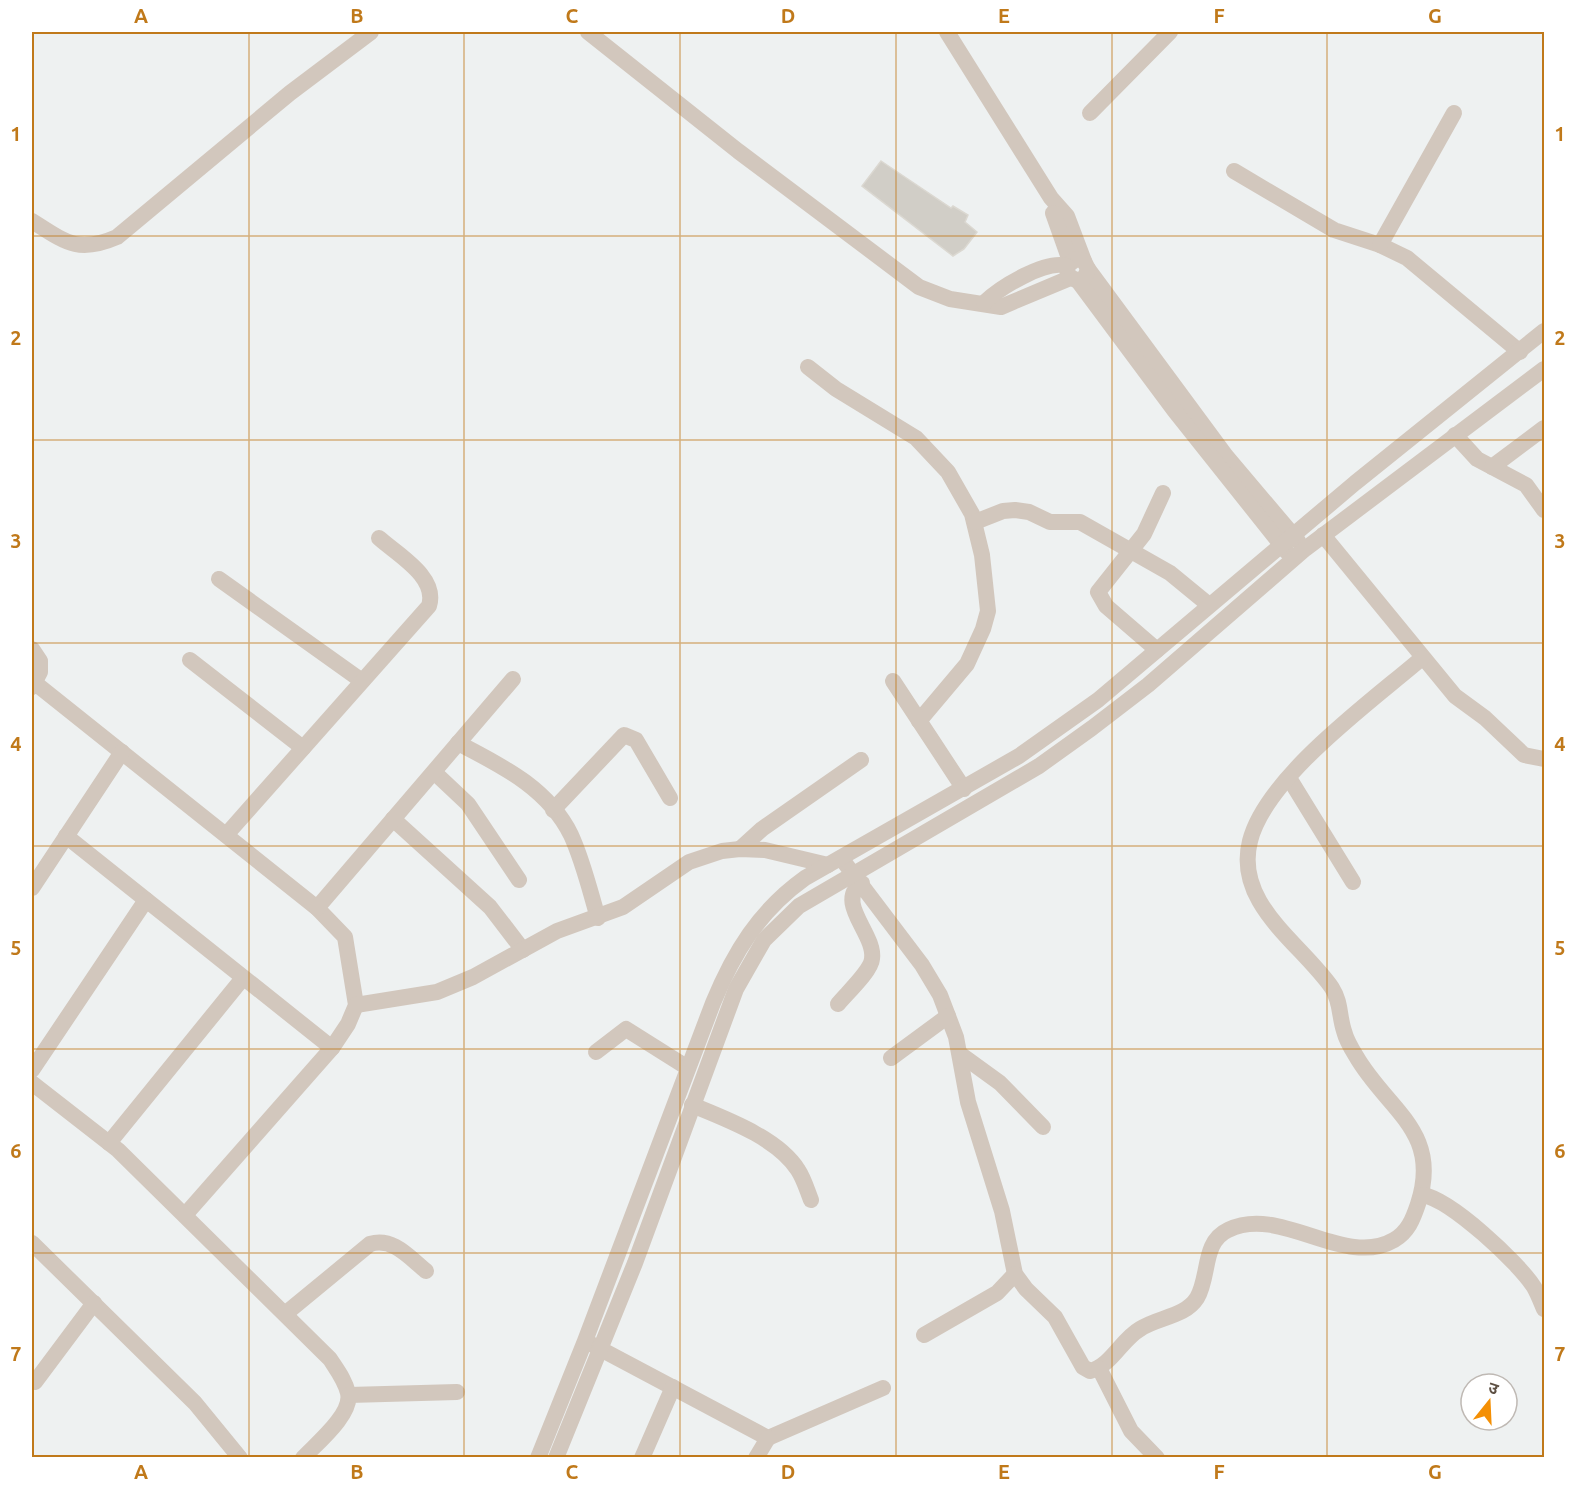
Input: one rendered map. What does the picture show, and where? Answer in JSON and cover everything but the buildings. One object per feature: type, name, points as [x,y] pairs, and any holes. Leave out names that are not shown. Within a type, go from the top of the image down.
[{"type":"street","points":[[32,221],[72,244],[84,247],[98,246],[117,237],[290,93],[371,32]]},
{"type":"street","points":[[947,32],[1051,198],[1067,216],[1076,269],[1181,419],[1299,554]]},
{"type":"street","points":[[1090,113],[1170,32]]},
{"type":"street","points":[[598,35],[898,274],[936,295],[963,302],[1001,307],[1076,269]]},
{"type":"street","points":[[1380,245],[1454,113]]},
{"type":"street","points":[[1233,171],[1334,230],[1380,245],[1407,258],[1520,352]]},
{"type":"street","points":[[556,1458],[592,1345],[688,1068],[726,972],[752,928],[786,892],[1019,756],[1072,719],[1287,539],[1545,331]]},
{"type":"street","points":[[808,367],[836,389],[916,438],[948,472],[963,495],[975,522],[988,596],[983,629],[961,672],[919,722]]},
{"type":"street","points":[[537,1458],[635,1263],[736,989],[754,954],[799,906],[858,878],[1039,766],[1148,685],[1323,535],[1545,369]]},
{"type":"street","points":[[1492,467],[1545,428]]},
{"type":"street","points":[[1455,435],[1478,459],[1526,485],[1545,510]]},
{"type":"street","points":[[1157,650],[1100,599],[1098,592],[1144,534],[1163,493]]},
{"type":"street","points":[[975,522],[1003,511],[1015,510],[1029,512],[1050,522],[1080,522],[1170,573],[1209,605]]},
{"type":"street","points":[[1323,535],[1455,696],[1494,726],[1513,747],[1524,755],[1545,759]]},
{"type":"street","points":[[226,835],[429,606],[431,597],[424,578],[379,538]]},
{"type":"street","points":[[219,579],[362,681]]},
{"type":"street","points":[[32,650],[40,661],[33,685],[317,908],[345,937],[356,1005],[348,1024],[332,1048],[185,1215]]},
{"type":"street","points":[[1420,1199],[1425,1171],[1424,1156],[1418,1140],[1407,1121],[1356,1056],[1344,1030],[1341,1008],[1333,990],[1263,908],[1252,891],[1247,862],[1252,835],[1262,812],[1289,778],[1343,726],[1422,658]]},
{"type":"street","points":[[190,660],[303,748]]},
{"type":"street","points":[[317,908],[513,679]]},
{"type":"street","points":[[893,681],[964,789]]},
{"type":"street","points":[[553,810],[624,735],[636,740],[670,798]]},
{"type":"street","points":[[458,743],[512,771],[553,810],[571,836],[598,918]]},
{"type":"street","points":[[32,888],[122,753]]},
{"type":"street","points":[[740,849],[762,829],[861,760]]},
{"type":"street","points":[[434,771],[468,804],[519,880]]},
{"type":"street","points":[[1289,778],[1353,882]]},
{"type":"street","points":[[393,819],[490,907],[523,950]]},
{"type":"street","points":[[66,836],[332,1048]]},
{"type":"street","points":[[356,1005],[437,992],[557,932],[623,907],[689,862],[740,849],[765,850],[834,862],[858,878],[933,982],[960,1054],[968,1102],[1002,1211],[1015,1274],[1026,1289],[1055,1317],[1083,1367],[1090,1371],[1099,1368],[1137,1330],[1190,1306],[1198,1296],[1214,1243],[1222,1233],[1231,1228],[1251,1224],[1282,1227],[1338,1244],[1364,1249],[1379,1247],[1405,1232],[1423,1194],[1435,1197],[1460,1214],[1520,1270],[1534,1287],[1545,1309]]},
{"type":"street","points":[[838,1004],[868,969],[872,959],[867,934],[850,899],[858,878]]},
{"type":"street","points":[[32,1070],[146,900]]},
{"type":"street","points":[[110,1143],[243,978]]},
{"type":"street","points":[[891,1058],[948,1017]]},
{"type":"street","points":[[596,1052],[626,1029],[688,1068]]},
{"type":"street","points":[[960,1054],[1000,1083],[1043,1127]]},
{"type":"street","points":[[32,1083],[110,1143],[330,1359],[343,1379],[349,1395],[347,1408],[335,1425],[303,1458]]},
{"type":"street","points":[[692,1105],[738,1123],[763,1139],[798,1169],[811,1200]]},
{"type":"street","points":[[285,1314],[370,1244],[380,1241],[400,1249],[426,1271]]},
{"type":"street","points":[[32,1243],[195,1403],[240,1458]]},
{"type":"street","points":[[924,1335],[997,1293],[1015,1274]]},
{"type":"street","points":[[34,1382],[94,1302]]},
{"type":"street","points":[[592,1345],[768,1438]]},
{"type":"street","points":[[1099,1368],[1131,1431],[1157,1458]]},
{"type":"street","points":[[642,1458],[673,1387]]},
{"type":"street","points":[[756,1458],[768,1438],[883,1388]]},
{"type":"street","points":[[349,1395],[457,1392]]}]
